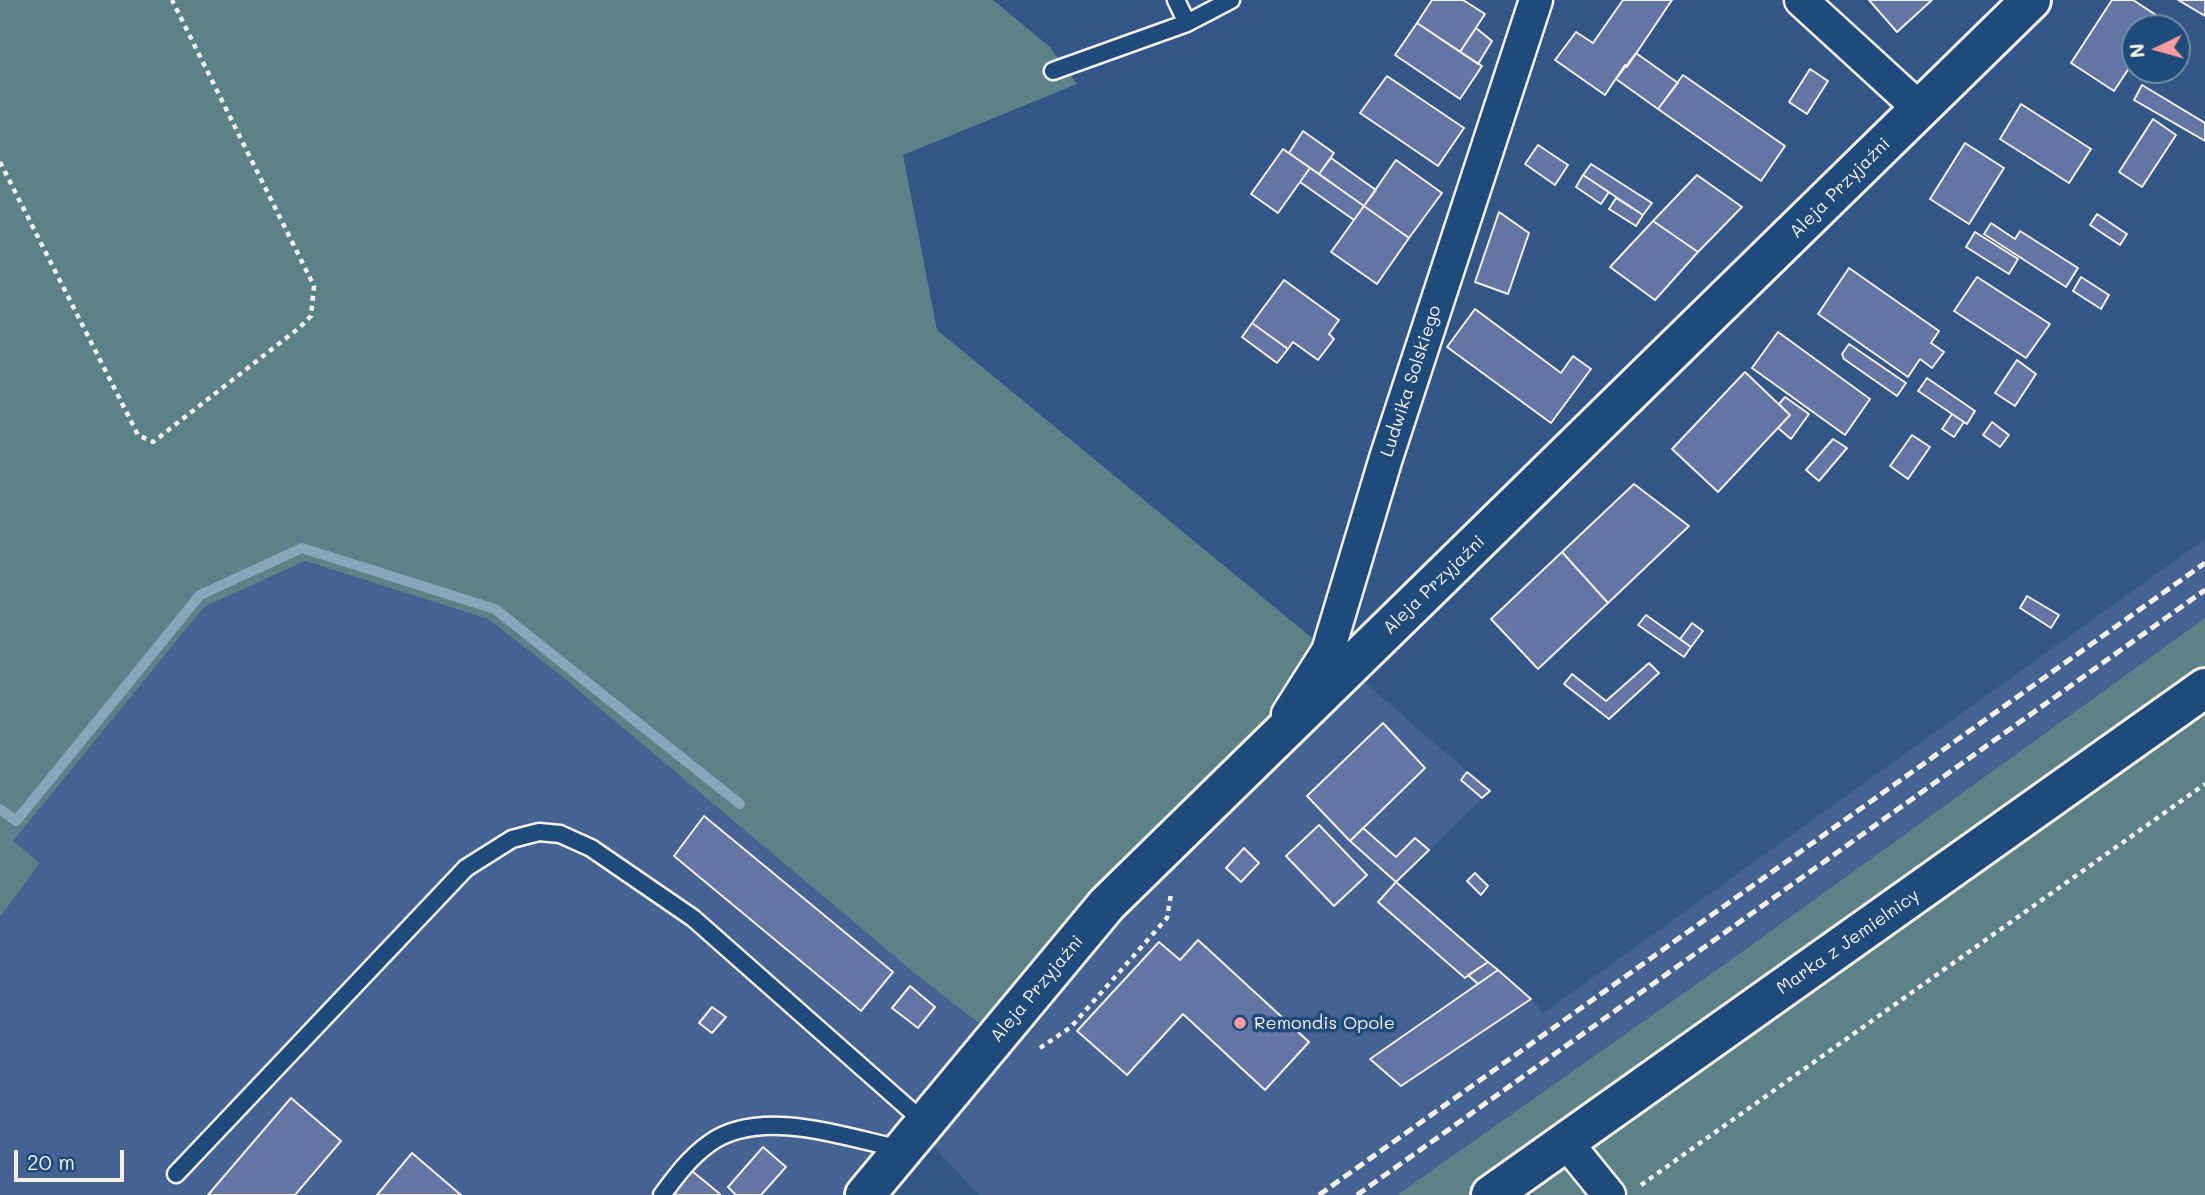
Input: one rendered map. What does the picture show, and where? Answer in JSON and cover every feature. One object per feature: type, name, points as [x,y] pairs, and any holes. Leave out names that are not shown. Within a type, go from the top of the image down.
[{"type":"street","name":"Ludwika Solskiego","points":[[1265,750],[1328,651],[1386,458],[1536,0]]},
{"type":"street","points":[[1801,0],[1920,109]]},
{"type":"street","name":"Aleja Przyjaźni","points":[[865,1195],[1107,904],[2031,0]]},
{"type":"street","name":"Marka z Jemielnicy","points":[[1491,1195],[2205,688]]},
{"type":"street","points":[[1566,1142],[1609,1195]]},
{"type":"lane","points":[[1176,0],[1187,23]]},
{"type":"lane","points":[[1053,71],[1187,23],[1231,0]]},
{"type":"lane","points":[[176,1174],[466,867],[512,839],[539,832],[560,834],[591,848],[693,918],[914,1136]]},
{"type":"lane","points":[[662,1195],[684,1167],[712,1142],[751,1127],[765,1125],[914,1136]]},
{"type":"path","points":[[0,162],[138,435],[153,442],[299,328],[311,316],[314,286],[172,0]]},
{"type":"path","points":[[1639,1187],[2205,783]]},
{"type":"path","points":[[1032,1053],[1072,1027],[1167,918],[1174,885]]},
{"type":"shaded area","points":[[2205,539],[2205,618],[1732,959],[1397,1195],[979,1195],[919,1131],[865,1195],[0,1195],[0,917],[40,863],[12,841],[204,607],[304,561],[488,619],[559,674],[918,976],[997,1037],[1349,669],[1490,791],[1397,882],[1531,999],[1543,1013]]},
{"type":"green space","points":[[0,0],[993,0],[1050,47],[1077,84],[903,155],[937,330],[1328,651],[997,1037],[918,976],[559,674],[488,619],[305,561],[204,607],[13,841],[40,863],[0,917]]},
{"type":"green space","points":[[2205,618],[2205,1195],[1534,1195],[1515,1178],[1491,1195],[1397,1195],[1732,959]]},
{"type":"building","points":[[1432,0],[1463,0],[1485,14],[1460,52],[1417,23]]},
{"type":"building","points":[[1623,0],[1672,0],[1605,95],[1555,60],[1576,32],[1593,43]]},
{"type":"building","points":[[1869,0],[1932,0],[1897,32]]},
{"type":"building","points":[[2112,0],[2133,0],[2154,14],[2121,14],[2121,80],[2114,91],[2071,63]]},
{"type":"building","points":[[2178,0],[2205,0],[2205,16]]},
{"type":"building","points":[[1417,23],[1482,66],[1460,99],[1395,55]]},
{"type":"building","points":[[1476,28],[1492,41],[1478,64],[1460,52]]},
{"type":"building","points":[[1636,53],[1678,83],[1658,109],[1616,79]]},
{"type":"building","points":[[1810,69],[1828,81],[1807,114],[1789,102]]},
{"type":"building","points":[[1683,75],[1785,146],[1761,181],[1658,109]]},
{"type":"building","points":[[1387,76],[1464,128],[1438,166],[1360,113]]},
{"type":"building","points":[[2142,85],[2205,123],[2205,141],[2134,100]]},
{"type":"building","points":[[2021,104],[2091,149],[2069,183],[2000,139]]},
{"type":"building","points":[[2153,119],[2176,135],[2142,187],[2119,172]]},
{"type":"building","points":[[1303,131],[1334,153],[1319,174],[1289,153]]},
{"type":"building","points":[[1965,143],[2004,168],[1969,224],[1930,199]]},
{"type":"building","points":[[1538,145],[1568,165],[1555,185],[1525,164]]},
{"type":"building","points":[[1283,149],[1310,168],[1278,213],[1251,194]]},
{"type":"building","points":[[1331,158],[1376,190],[1364,206],[1319,174]]},
{"type":"building","points":[[1396,160],[1442,193],[1409,238],[1364,206]]},
{"type":"building","points":[[1591,164],[1652,203],[1643,215],[1583,175]]},
{"type":"building","points":[[1310,168],[1364,206],[1354,220],[1300,182]]},
{"type":"building","points":[[1583,175],[1609,192],[1601,204],[1576,187]]},
{"type":"building","points":[[1697,175],[1742,207],[1698,252],[1653,221]]},
{"type":"building","points":[[1616,198],[1643,215],[1636,226],[1609,209]]},
{"type":"building","points":[[1364,206],[1409,238],[1377,284],[1331,252]]},
{"type":"building","points":[[1499,212],[1529,233],[1508,294],[1475,282]]},
{"type":"building","points":[[2097,214],[2127,234],[2120,245],[2090,225]]},
{"type":"building","points":[[1653,221],[1698,252],[1655,300],[1610,267]]},
{"type":"building","points":[[1991,223],[2015,239],[2020,231],[2078,268],[2066,287],[1984,234]]},
{"type":"building","points":[[1975,232],[2018,259],[2009,274],[1966,247]]},
{"type":"building","points":[[1849,268],[1939,331],[1931,343],[1944,352],[1932,368],[1920,359],[1908,377],[1818,314]]},
{"type":"building","points":[[1977,277],[2050,324],[2026,358],[1954,311]]},
{"type":"building","points":[[2081,277],[2109,295],[2101,309],[2073,291]]},
{"type":"building","points":[[1284,280],[1339,320],[1329,334],[1334,339],[1318,360],[1293,342],[1288,349],[1252,323]]},
{"type":"building","points":[[1475,309],[1561,373],[1573,356],[1591,369],[1551,423],[1447,347]]},
{"type":"building","points":[[1252,323],[1288,349],[1277,363],[1242,337]]},
{"type":"building","points":[[1778,332],[1870,399],[1845,435],[1752,368]]},
{"type":"building","points":[[1849,344],[1906,383],[1897,396],[1844,359],[1842,354]]},
{"type":"building","points":[[2017,360],[2036,374],[2015,406],[1995,393]]},
{"type":"building","points":[[1745,372],[1790,415],[1718,492],[1672,449]]},
{"type":"building","points":[[1927,378],[1975,411],[1967,424],[1918,391]]},
{"type":"building","points":[[1785,397],[1809,414],[1791,439],[1778,428],[1790,415],[1779,404]]},
{"type":"building","points":[[1952,414],[1964,422],[1954,437],[1942,429]]},
{"type":"building","points":[[1992,422],[2009,435],[2000,447],[1983,435]]},
{"type":"building","points":[[1912,435],[1930,447],[1908,479],[1890,466]]},
{"type":"building","points":[[1833,439],[1847,448],[1819,481],[1806,470]]},
{"type":"building","points":[[1634,484],[1689,526],[1608,603],[1562,552]]},
{"type":"building","points":[[1562,552],[1608,603],[1538,669],[1491,619]]},
{"type":"building","points":[[2027,596],[2059,615],[2051,628],[2020,608]]},
{"type":"building","points":[[1646,615],[1691,647],[1684,657],[1638,625]]},
{"type":"building","points":[[1692,623],[1703,631],[1691,647],[1680,639]]},
{"type":"building","points":[[1649,663],[1659,673],[1609,719],[1564,684],[1572,674],[1606,701]]},
{"type":"building","points":[[1383,723],[1425,768],[1350,841],[1307,796]]},
{"type":"building","points":[[1467,772],[1490,791],[1482,798],[1461,780]]},
{"type":"building","points":[[704,816],[893,972],[861,1011],[674,856]]},
{"type":"building","points":[[1319,825],[1367,875],[1334,906],[1286,856]]},
{"type":"building","points":[[1363,828],[1396,857],[1415,838],[1429,850],[1396,882],[1350,841]]},
{"type":"building","points":[[1244,848],[1259,863],[1241,882],[1226,868]]},
{"type":"building","points":[[1475,873],[1488,886],[1481,895],[1467,881]]},
{"type":"building","points":[[1396,882],[1488,962],[1465,978],[1378,902]]},
{"type":"building","name":"Remondis Opole","points":[[1198,940],[1309,1042],[1265,1090],[1183,1014],[1127,1075],[1077,1031],[1159,942],[1180,960]]},
{"type":"building","points":[[1488,962],[1498,970],[1478,984],[1468,975]]},
{"type":"building","points":[[1498,970],[1531,999],[1401,1086],[1370,1059]]},
{"type":"building","points":[[910,986],[935,1007],[918,1028],[892,1008]]},
{"type":"building","points":[[712,1007],[726,1017],[712,1033],[699,1023]]},
{"type":"building","points":[[291,1098],[341,1141],[295,1195],[208,1195]]},
{"type":"building","points":[[763,1147],[786,1167],[761,1195],[736,1195],[728,1187]]},
{"type":"building","points":[[412,1153],[461,1195],[377,1195]]},
{"type":"building","points":[[692,1171],[720,1194],[673,1195]]},
{"type":"waterway","points":[[0,809],[16,821],[200,595],[302,548],[495,609],[740,804]]},
{"type":"railway","points":[[1319,1195],[2205,563]]},
{"type":"railway","points":[[1357,1195],[2205,590]]},
{"type":"place","name":"Remondis Opole","points":[[1240,1023]]}]
